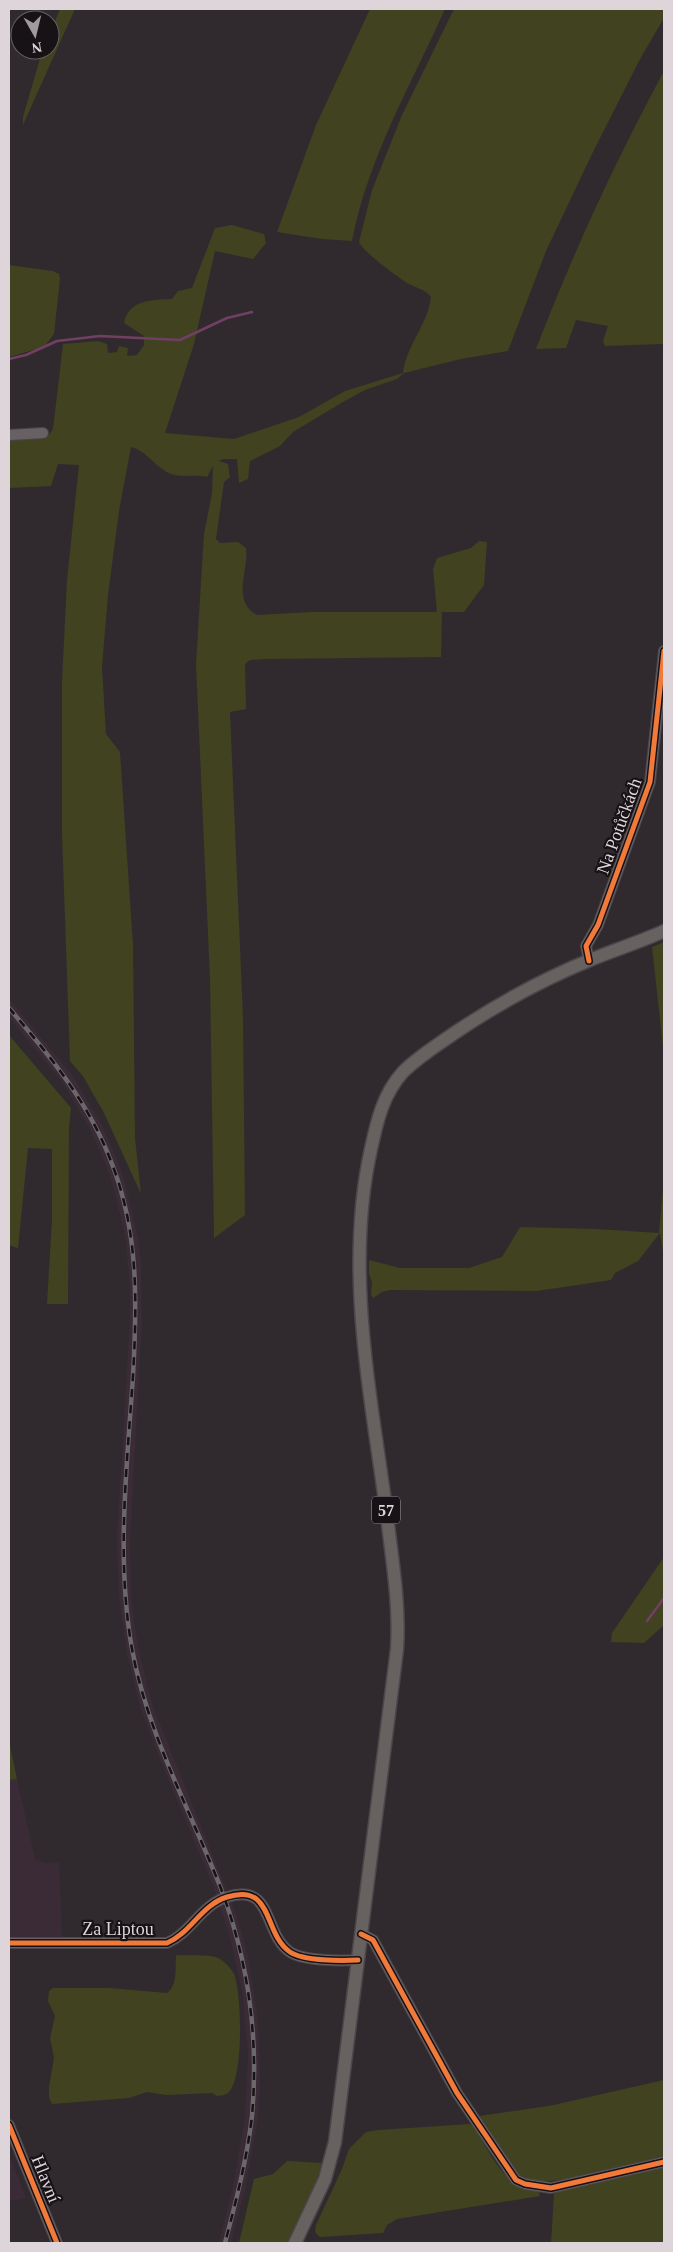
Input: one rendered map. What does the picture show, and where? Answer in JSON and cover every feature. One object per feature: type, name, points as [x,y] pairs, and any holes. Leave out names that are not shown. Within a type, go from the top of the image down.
[{"type":"main road","name":"57","points":[[295,2243],[321,2190],[333,2153],[396,1660],[398,1628],[395,1578],[368,1369],[359,1278],[359,1229],[368,1164],[376,1126],[387,1095],[397,1079],[413,1063],[496,1006],[589,961],[664,931]]},
{"type":"street","points":[[9,435],[43,433]]},
{"type":"street","name":"Na Potůčkách","points":[[589,961],[586,946],[598,925],[650,782],[662,696],[664,651]]},
{"type":"street","name":"Za Liptou","points":[[9,1943],[167,1943],[180,1936],[206,1909],[218,1900],[235,1894],[246,1894],[261,1902],[278,1937],[291,1952],[303,1956],[358,1960]]},
{"type":"street","points":[[361,1934],[372,1940],[457,2093],[516,2180],[526,2184],[551,2188],[664,2162]]},
{"type":"street","name":"Hlavní","points":[[9,2125],[57,2243]]},
{"type":"shaded area","points":[[9,999],[72,1075],[101,1123],[119,1164],[138,1238],[141,1264],[142,1319],[130,1539],[131,1595],[134,1622],[152,1704],[237,1916],[248,1957],[258,2019],[260,2083],[258,2118],[245,2190],[231,2243],[219,2243],[233,2187],[245,2116],[248,2054],[242,1990],[230,1937],[214,1888],[140,1707],[127,1653],[119,1595],[117,1539],[130,1319],[126,1240],[107,1168],[90,1129],[62,1082],[9,1017]]},
{"type":"shaded area","points":[[17,1779],[35,1859],[45,1863],[59,1862],[62,1939],[9,1940],[9,1780]]},
{"type":"shaded area","points":[[9,2154],[26,2198],[9,2201]]},
{"type":"green space","points":[[75,9],[60,42],[60,10]]},
{"type":"green space","points":[[370,9],[445,9],[379,151],[359,210],[352,241],[322,239],[277,232],[316,125]]},
{"type":"green space","points":[[454,9],[664,9],[664,18],[639,61],[546,251],[508,351],[461,359],[404,373],[397,379],[365,390],[293,432],[280,446],[250,461],[248,479],[239,483],[237,459],[223,459],[219,461],[228,464],[230,477],[224,482],[216,539],[220,543],[238,542],[246,548],[243,594],[249,609],[257,615],[311,612],[437,612],[433,569],[437,558],[471,548],[479,541],[487,542],[484,585],[464,612],[440,612],[442,613],[441,657],[268,659],[250,660],[245,664],[246,709],[230,712],[243,1018],[245,1215],[214,1238],[210,979],[196,664],[204,534],[212,493],[213,466],[207,477],[171,474],[142,452],[131,447],[119,511],[108,595],[102,667],[106,734],[120,752],[133,945],[135,1138],[141,1194],[104,1113],[83,1076],[70,1061],[62,833],[62,682],[67,580],[79,465],[58,464],[51,486],[9,488],[9,439],[48,436],[53,429],[63,344],[98,341],[107,344],[108,353],[117,352],[119,346],[128,348],[127,356],[137,355],[144,345],[144,336],[124,323],[131,309],[143,302],[172,299],[178,291],[192,288],[215,228],[232,225],[264,234],[266,243],[253,259],[215,251],[194,344],[165,433],[234,439],[299,417],[345,391],[403,373],[408,354],[426,316],[431,297],[426,292],[407,283],[389,270],[367,252],[359,242],[372,190],[402,115]]},
{"type":"green space","points":[[40,60],[52,60],[23,125],[23,117]]},
{"type":"green space","points":[[664,71],[664,344],[605,346],[603,341],[608,326],[576,320],[566,348],[536,349],[596,208]]},
{"type":"green space","points":[[9,265],[53,271],[59,274],[60,279],[54,334],[44,347],[9,357]]},
{"type":"green space","points":[[664,942],[664,1056],[652,947]]},
{"type":"green space","points":[[9,1035],[71,1108],[69,1128],[68,1304],[47,1304],[52,1220],[52,1149],[28,1148],[18,1248],[9,1245]]},
{"type":"green space","points":[[664,1178],[664,1258],[660,1233],[638,1261],[615,1273],[611,1280],[537,1291],[390,1290],[382,1292],[373,1298],[371,1295],[372,1282],[369,1274],[369,1260],[400,1268],[469,1268],[502,1257],[520,1227],[659,1233]]},
{"type":"green space","points":[[664,1557],[664,1625],[644,1643],[611,1642],[612,1633]]},
{"type":"green space","points":[[9,1741],[17,1779],[9,1780]]},
{"type":"green space","points":[[176,1955],[218,1958],[234,1974],[239,1999],[240,2036],[237,2072],[228,2093],[217,2096],[212,2093],[166,2095],[147,2092],[129,2098],[52,2104],[49,2098],[49,2087],[54,2058],[50,2038],[55,2016],[48,2001],[49,1991],[53,1988],[110,1988],[167,1993],[173,1986],[176,1971]]},
{"type":"green space","points":[[664,2080],[664,2156],[587,2176],[544,2181],[527,2180],[516,2174],[502,2155],[479,2116],[549,2106]]},
{"type":"green space","points":[[470,2124],[474,2126],[492,2157],[507,2176],[526,2188],[538,2190],[540,2196],[397,2219],[387,2225],[383,2233],[320,2237],[315,2232],[316,2225],[342,2169],[349,2149],[366,2132]]},
{"type":"green space","points":[[287,2161],[322,2163],[315,2185],[287,2243],[239,2243],[254,2179],[273,2174]]},
{"type":"green space","points":[[664,2164],[664,2243],[551,2243],[554,2194],[556,2190]]},
{"type":"waterway","points":[[9,359],[26,355],[57,341],[100,336],[180,340],[227,318],[252,312]]},
{"type":"waterway","points":[[647,1621],[664,1598]]},
{"type":"railway","points":[[9,1008],[68,1082],[92,1121],[103,1142],[121,1190],[132,1242],[135,1322],[124,1512],[125,1581],[132,1649],[139,1680],[158,1740],[230,1914],[244,1970],[252,2028],[254,2087],[250,2132],[225,2243]]},
{"type":"cycle path","points":[[589,961],[586,946],[598,925],[650,782],[664,651]]},
{"type":"cycle path","points":[[9,1943],[167,1943],[183,1933],[210,1906],[227,1897],[242,1894],[253,1897],[260,1903],[281,1944],[290,1952],[313,1959],[358,1960]]},
{"type":"cycle path","points":[[361,1934],[373,1940],[457,2093],[516,2180],[525,2184],[551,2188],[664,2162]]},
{"type":"cycle path","points":[[9,2125],[57,2243]]}]
